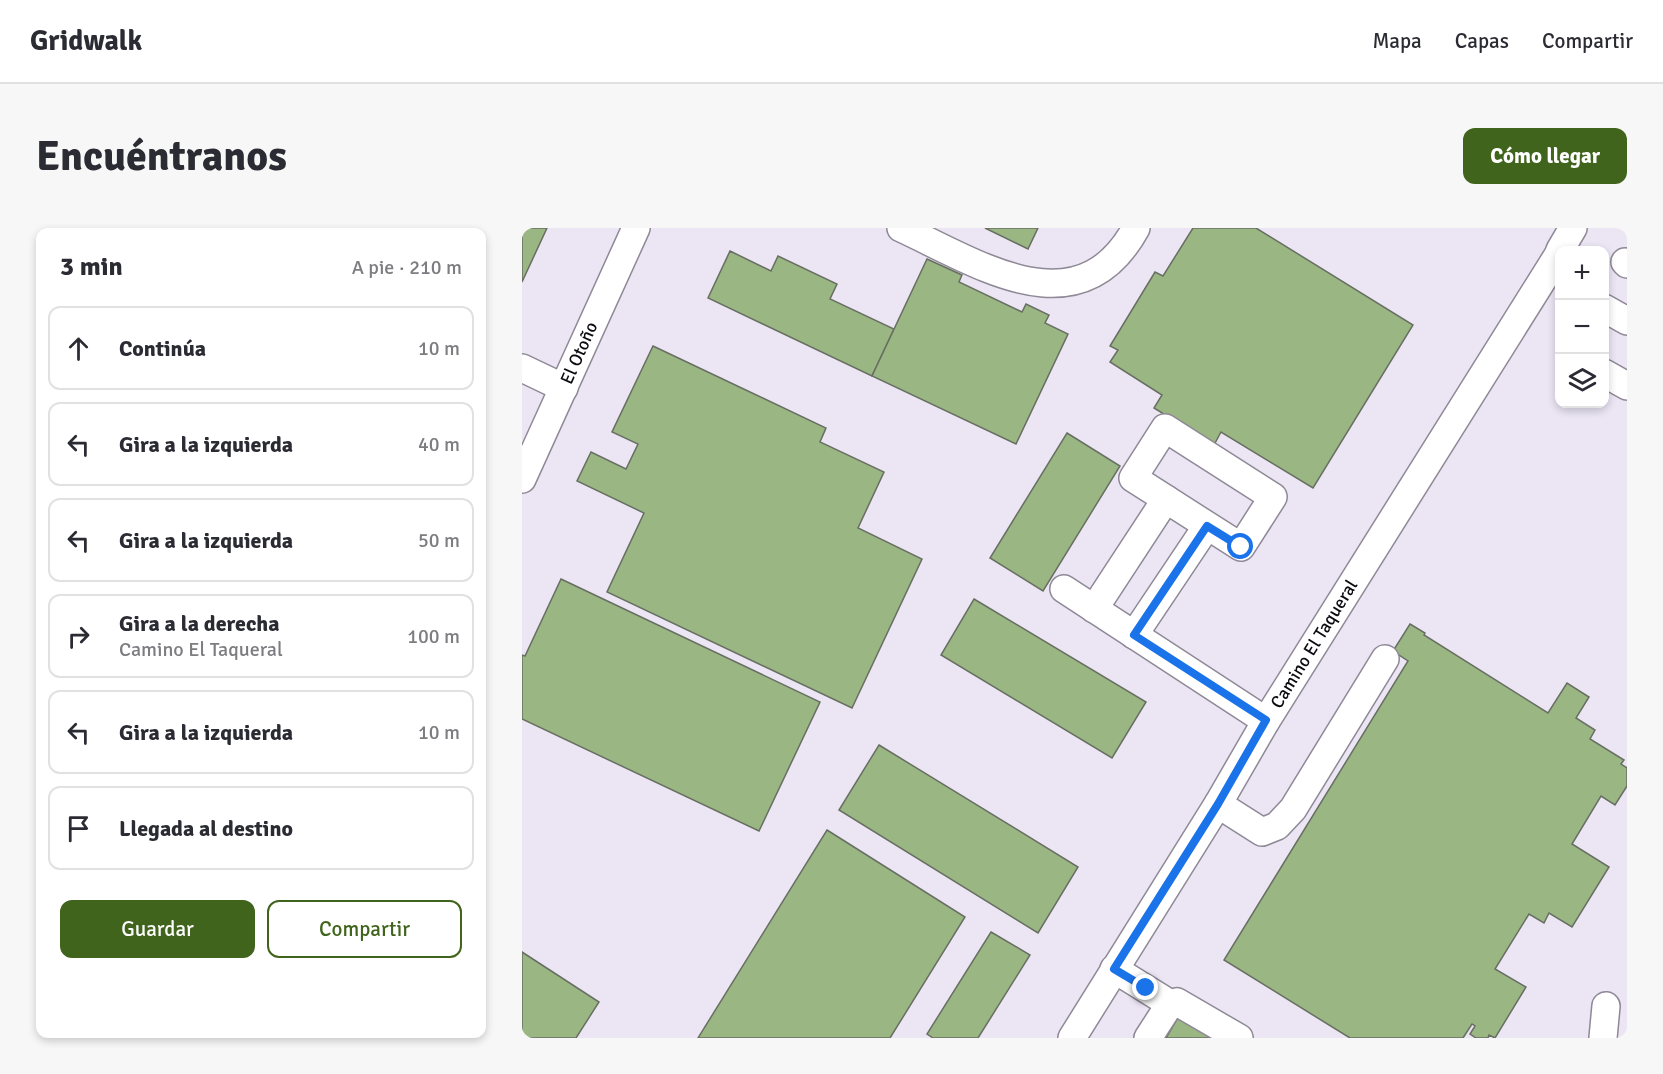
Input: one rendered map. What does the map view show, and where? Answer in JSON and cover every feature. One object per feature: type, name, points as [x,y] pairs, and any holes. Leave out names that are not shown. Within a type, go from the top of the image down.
[{"type":"street","name":"El Otoño","points":[[522,478],[636,228]]},
{"type":"street","points":[[901,228],[998,273],[1034,283],[1080,280],[1100,270],[1126,247],[1136,228]]},
{"type":"street","name":"Camino El Taqueral","points":[[1563,246],[1573,228]]},
{"type":"street","name":"Camino El Taqueral","points":[[1072,1038],[1218,804],[1266,720],[1555,259]]},
{"type":"street","points":[[1609,310],[1627,321]]},
{"type":"street","points":[[522,368],[564,388]]},
{"type":"street","points":[[1609,375],[1627,386]]},
{"type":"street","points":[[1165,428],[1273,497],[1241,547],[1207,526],[1133,478],[1165,428]]},
{"type":"street","points":[[1094,609],[1166,500]]},
{"type":"street","points":[[1134,635],[1207,526]]},
{"type":"street","points":[[1064,589],[1266,720]]},
{"type":"street","points":[[1218,804],[1262,832],[1277,826],[1293,809],[1384,660]]},
{"type":"street","points":[[1114,969],[1172,1005]]},
{"type":"street","points":[[1148,1038],[1164,1012],[1172,1005],[1181,1003],[1239,1038]]},
{"type":"street","points":[[1603,1038],[1606,1006]]},
{"type":"building","points":[[522,228],[547,228],[522,282]]},
{"type":"building","points":[[985,228],[1038,228],[1028,249]]},
{"type":"building","points":[[1193,228],[1256,228],[1413,325],[1313,488],[1221,432],[1214,445],[1154,408],[1162,395],[1110,362],[1118,350],[1110,346],[1155,272],[1163,276]]},
{"type":"building","points":[[730,251],[771,271],[778,256],[837,284],[830,299],[894,329],[872,376],[708,298]]},
{"type":"building","points":[[927,259],[962,275],[959,282],[1022,312],[1026,304],[1049,315],[1045,323],[1068,334],[1016,444],[872,376]]},
{"type":"building","points":[[653,346],[826,428],[820,442],[884,472],[858,528],[922,559],[852,708],[607,592],[644,513],[577,481],[591,452],[626,469],[638,444],[612,432]]},
{"type":"building","points":[[1067,433],[1120,466],[1043,591],[990,558]]},
{"type":"building","points":[[561,579],[820,702],[759,831],[522,719],[522,655],[525,656]]},
{"type":"building","points":[[974,599],[1146,702],[1112,758],[941,655]]},
{"type":"building","points":[[1410,624],[1548,713],[1567,683],[1589,697],[1576,718],[1595,730],[1590,739],[1624,760],[1621,764],[1627,768],[1627,786],[1615,805],[1601,796],[1572,844],[1609,867],[1572,927],[1549,913],[1544,923],[1529,914],[1495,969],[1526,987],[1495,1038],[1489,1035],[1488,1038],[1476,1038],[1470,1034],[1475,1026],[1472,1024],[1463,1038],[1350,1038],[1224,960],[1408,661],[1393,651]]},
{"type":"building","points":[[879,745],[1078,867],[1038,933],[839,810]]},
{"type":"building","points":[[827,830],[965,917],[890,1038],[698,1038]]},
{"type":"building","points":[[991,932],[1030,955],[978,1038],[933,1038],[927,1034]]},
{"type":"building","points":[[522,952],[599,1002],[576,1038],[522,1038]]},
{"type":"building","points":[[1180,1014],[1219,1038],[1166,1038]]},
{"type":"route","points":[[1146,988],[1114,969],[1218,804],[1266,720],[1134,635],[1207,526],[1241,547]]}]
